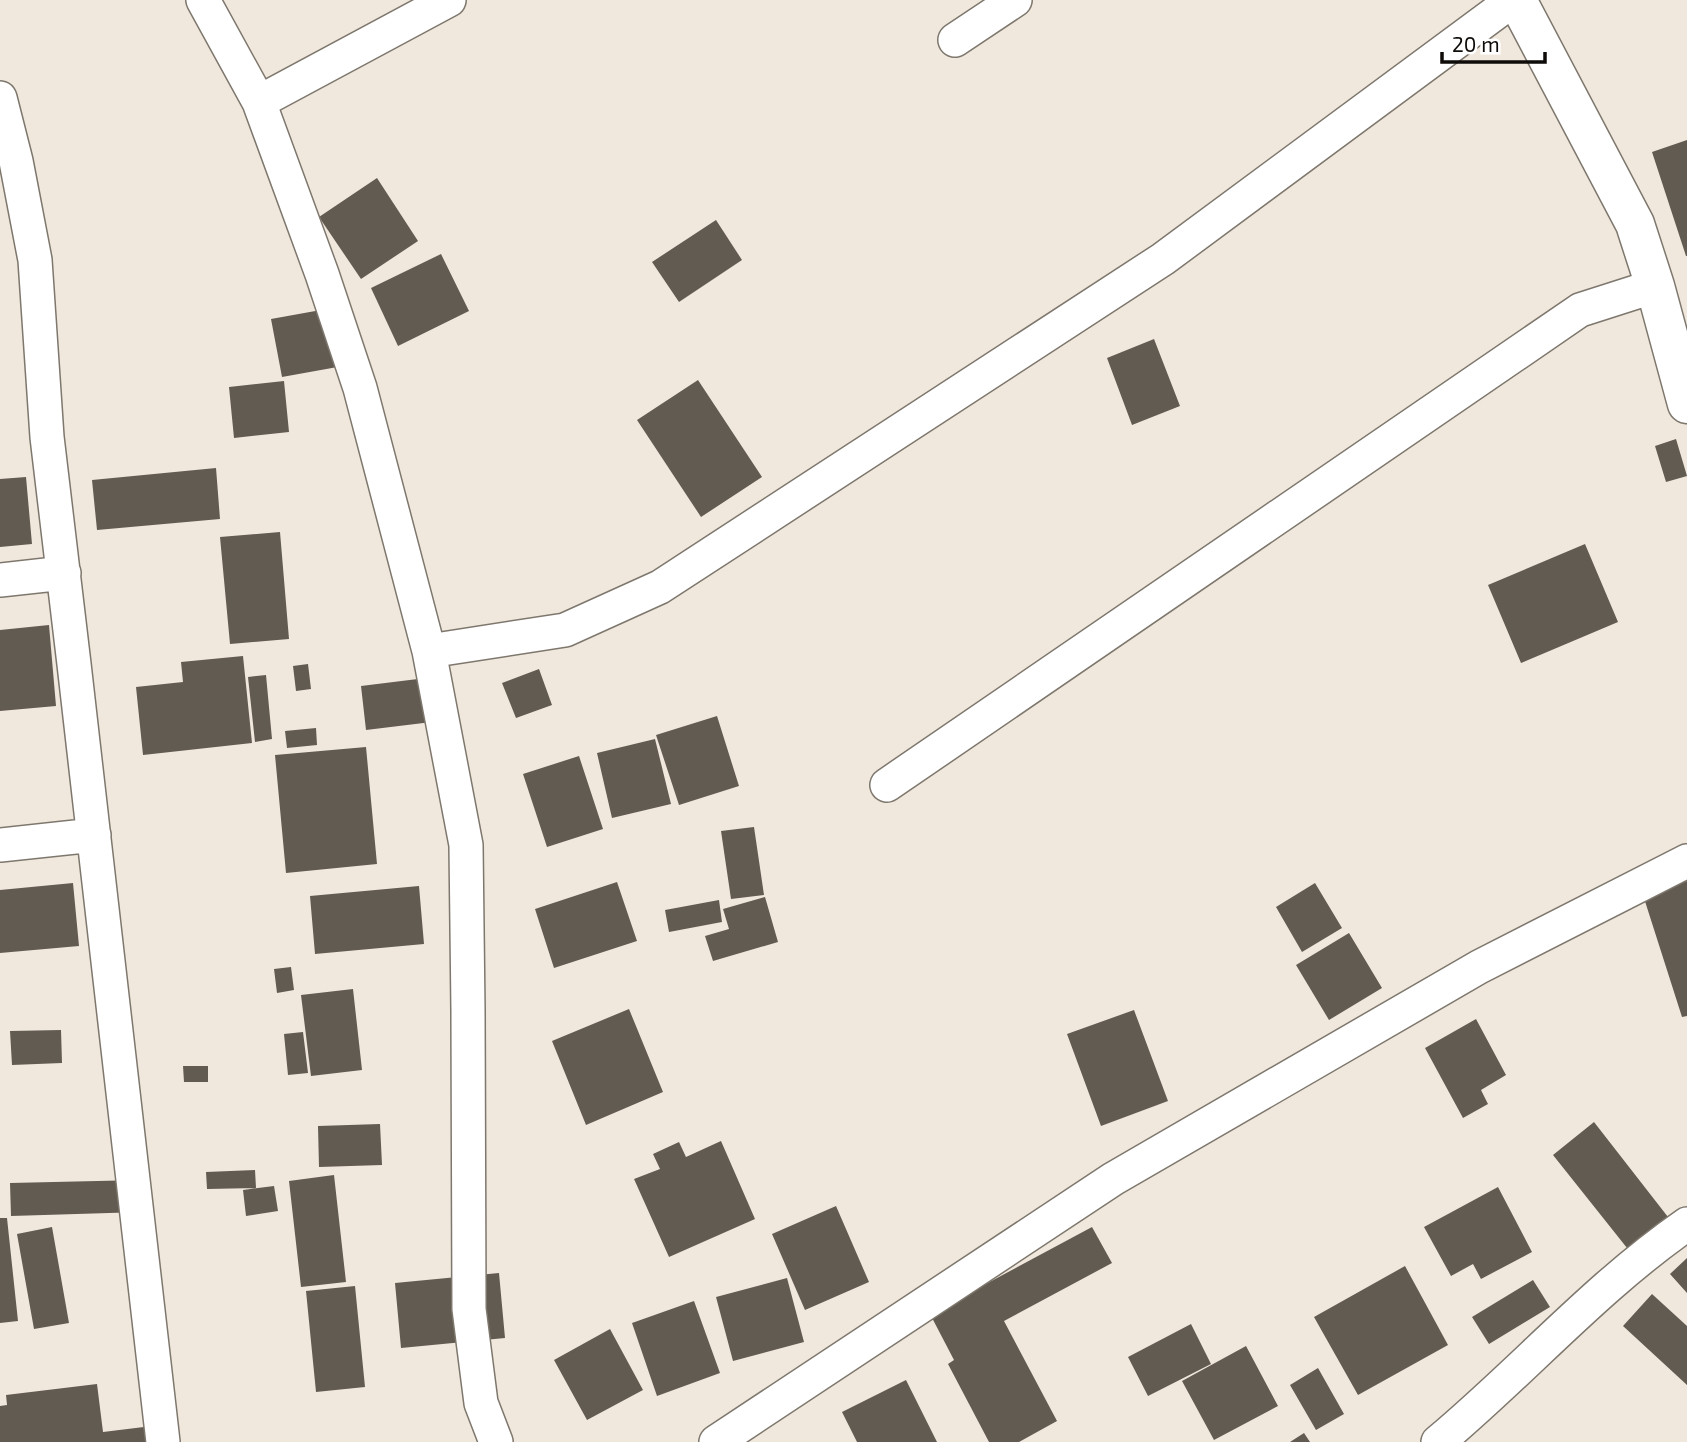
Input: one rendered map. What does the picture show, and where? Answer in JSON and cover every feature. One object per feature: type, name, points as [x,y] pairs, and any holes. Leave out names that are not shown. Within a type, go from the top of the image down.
[{"type":"street","points":[[203,0],[259,102],[321,274],[360,388],[429,651],[466,845],[469,1309],[481,1403],[496,1442]]},
{"type":"street","points":[[259,102],[449,0]]},
{"type":"street","points":[[955,40],[1015,0]]},
{"type":"street","points":[[429,651],[565,630],[660,587],[1163,260],[1515,0],[1635,224],[1687,404]]},
{"type":"street","points":[[0,98],[16,161],[35,260],[47,437],[163,1442]]},
{"type":"street","points":[[887,785],[1580,310],[1655,286]]},
{"type":"street","points":[[0,580],[64,573]]},
{"type":"street","points":[[0,845],[94,835]]},
{"type":"street","points":[[716,1442],[1112,1179],[1479,967],[1687,861]]},
{"type":"street","points":[[1438,1442],[1654,1247],[1687,1224]]},
{"type":"building","points":[[1687,140],[1687,256],[1686,256],[1652,152]]},
{"type":"building","points":[[377,178],[418,241],[361,279],[319,217]]},
{"type":"building","points":[[716,220],[742,260],[679,302],[652,262]]},
{"type":"building","points":[[441,254],[469,311],[398,346],[371,288]]},
{"type":"building","points":[[332,308],[343,366],[282,377],[271,319]]},
{"type":"building","points":[[1154,339],[1180,406],[1132,425],[1107,358]]},
{"type":"building","points":[[698,380],[762,477],[701,517],[637,420]]},
{"type":"building","points":[[284,381],[289,432],[234,438],[229,387]]},
{"type":"building","points":[[1676,439],[1687,476],[1666,482],[1655,446]]},
{"type":"building","points":[[216,468],[220,519],[97,530],[92,480]]},
{"type":"building","points":[[26,477],[32,544],[0,547],[0,479]]},
{"type":"building","points":[[280,532],[289,639],[230,644],[220,537]]},
{"type":"building","points":[[1585,544],[1618,622],[1521,663],[1488,585]]},
{"type":"building","points":[[49,625],[56,706],[0,711],[0,630]]},
{"type":"building","points":[[243,656],[252,743],[143,755],[136,687],[183,682],[181,662]]},
{"type":"building","points":[[308,664],[311,689],[296,691],[293,666]]},
{"type":"building","points":[[539,669],[552,705],[516,718],[502,683]]},
{"type":"building","points":[[266,675],[272,739],[255,742],[248,677]]},
{"type":"building","points":[[434,677],[440,721],[366,730],[361,686]]},
{"type":"building","points":[[717,716],[739,786],[679,805],[656,735]]},
{"type":"building","points":[[316,728],[317,745],[287,748],[285,731]]},
{"type":"building","points":[[655,739],[671,804],[612,818],[597,753]]},
{"type":"building","points":[[366,747],[377,864],[286,873],[275,755]]},
{"type":"building","points":[[579,756],[603,829],[547,847],[523,774]]},
{"type":"building","points":[[754,827],[764,895],[731,899],[721,831]]},
{"type":"building","points":[[1687,881],[1687,1016],[1682,1017],[1643,895]]},
{"type":"building","points":[[617,882],[637,941],[554,968],[535,909]]},
{"type":"building","points":[[73,883],[79,946],[0,953],[0,890]]},
{"type":"building","points":[[1315,883],[1342,928],[1302,952],[1276,907]]},
{"type":"building","points":[[419,886],[424,944],[315,954],[310,896]]},
{"type":"building","points":[[765,897],[778,942],[713,961],[705,936],[729,929],[723,909]]},
{"type":"building","points":[[719,900],[722,922],[669,932],[665,910]]},
{"type":"building","points":[[1349,933],[1382,988],[1329,1020],[1296,965]]},
{"type":"building","points":[[291,967],[294,990],[277,993],[274,969]]},
{"type":"building","points":[[353,989],[362,1070],[311,1076],[301,995]]},
{"type":"building","points":[[629,1009],[663,1092],[586,1125],[552,1041]]},
{"type":"building","points":[[1134,1010],[1168,1101],[1101,1126],[1067,1034]]},
{"type":"building","points":[[1476,1019],[1506,1075],[1481,1090],[1488,1104],[1463,1118],[1425,1048]]},
{"type":"building","points":[[61,1030],[62,1063],[12,1065],[10,1031]]},
{"type":"building","points":[[303,1032],[308,1073],[288,1075],[284,1034]]},
{"type":"building","points":[[183,1066],[208,1066],[208,1082],[184,1082]]},
{"type":"building","points":[[1594,1122],[1675,1226],[1635,1258],[1553,1155]]},
{"type":"building","points":[[380,1124],[382,1165],[319,1167],[318,1126]]},
{"type":"building","points":[[721,1141],[755,1219],[669,1257],[634,1179],[660,1169],[653,1154],[679,1142],[686,1157]]},
{"type":"building","points":[[255,1170],[256,1188],[207,1189],[206,1172]]},
{"type":"building","points":[[334,1175],[346,1282],[301,1287],[289,1181]]},
{"type":"building","points":[[141,1180],[142,1212],[11,1216],[10,1183]]},
{"type":"building","points":[[274,1186],[278,1211],[246,1216],[243,1190]]},
{"type":"building","points":[[1498,1187],[1532,1252],[1481,1279],[1473,1264],[1451,1276],[1424,1227]]},
{"type":"building","points":[[836,1206],[869,1282],[805,1310],[772,1234]]},
{"type":"building","points":[[0,1218],[7,1218],[18,1321],[0,1323]]},
{"type":"building","points":[[52,1227],[69,1323],[34,1329],[17,1234]]},
{"type":"building","points":[[1092,1227],[1112,1263],[1004,1321],[1057,1421],[1019,1442],[989,1442],[948,1364],[954,1360],[930,1314]]},
{"type":"building","points":[[1687,1258],[1687,1293],[1670,1274]]},
{"type":"building","points":[[1405,1266],[1448,1345],[1358,1395],[1314,1317]]},
{"type":"building","points":[[499,1273],[505,1338],[401,1348],[395,1283]]},
{"type":"building","points":[[787,1278],[804,1342],[733,1361],[716,1297]]},
{"type":"building","points":[[1533,1280],[1550,1307],[1489,1344],[1472,1317]]},
{"type":"building","points":[[355,1286],[365,1387],[316,1392],[306,1291]]},
{"type":"building","points":[[1652,1294],[1687,1326],[1687,1385],[1623,1326]]},
{"type":"building","points":[[694,1301],[720,1373],[657,1396],[632,1323]]},
{"type":"building","points":[[1191,1324],[1211,1364],[1148,1396],[1128,1357]]},
{"type":"building","points":[[610,1329],[643,1390],[587,1420],[554,1360]]},
{"type":"building","points":[[1246,1346],[1278,1406],[1214,1440],[1182,1381]]},
{"type":"building","points":[[1318,1368],[1344,1414],[1316,1430],[1290,1385]]},
{"type":"building","points":[[906,1380],[937,1442],[857,1442],[842,1412]]},
{"type":"building","points":[[97,1384],[103,1432],[152,1426],[154,1442],[0,1442],[0,1406],[7,1405],[6,1395]]},
{"type":"building","points":[[1304,1433],[1310,1442],[1290,1442]]}]
